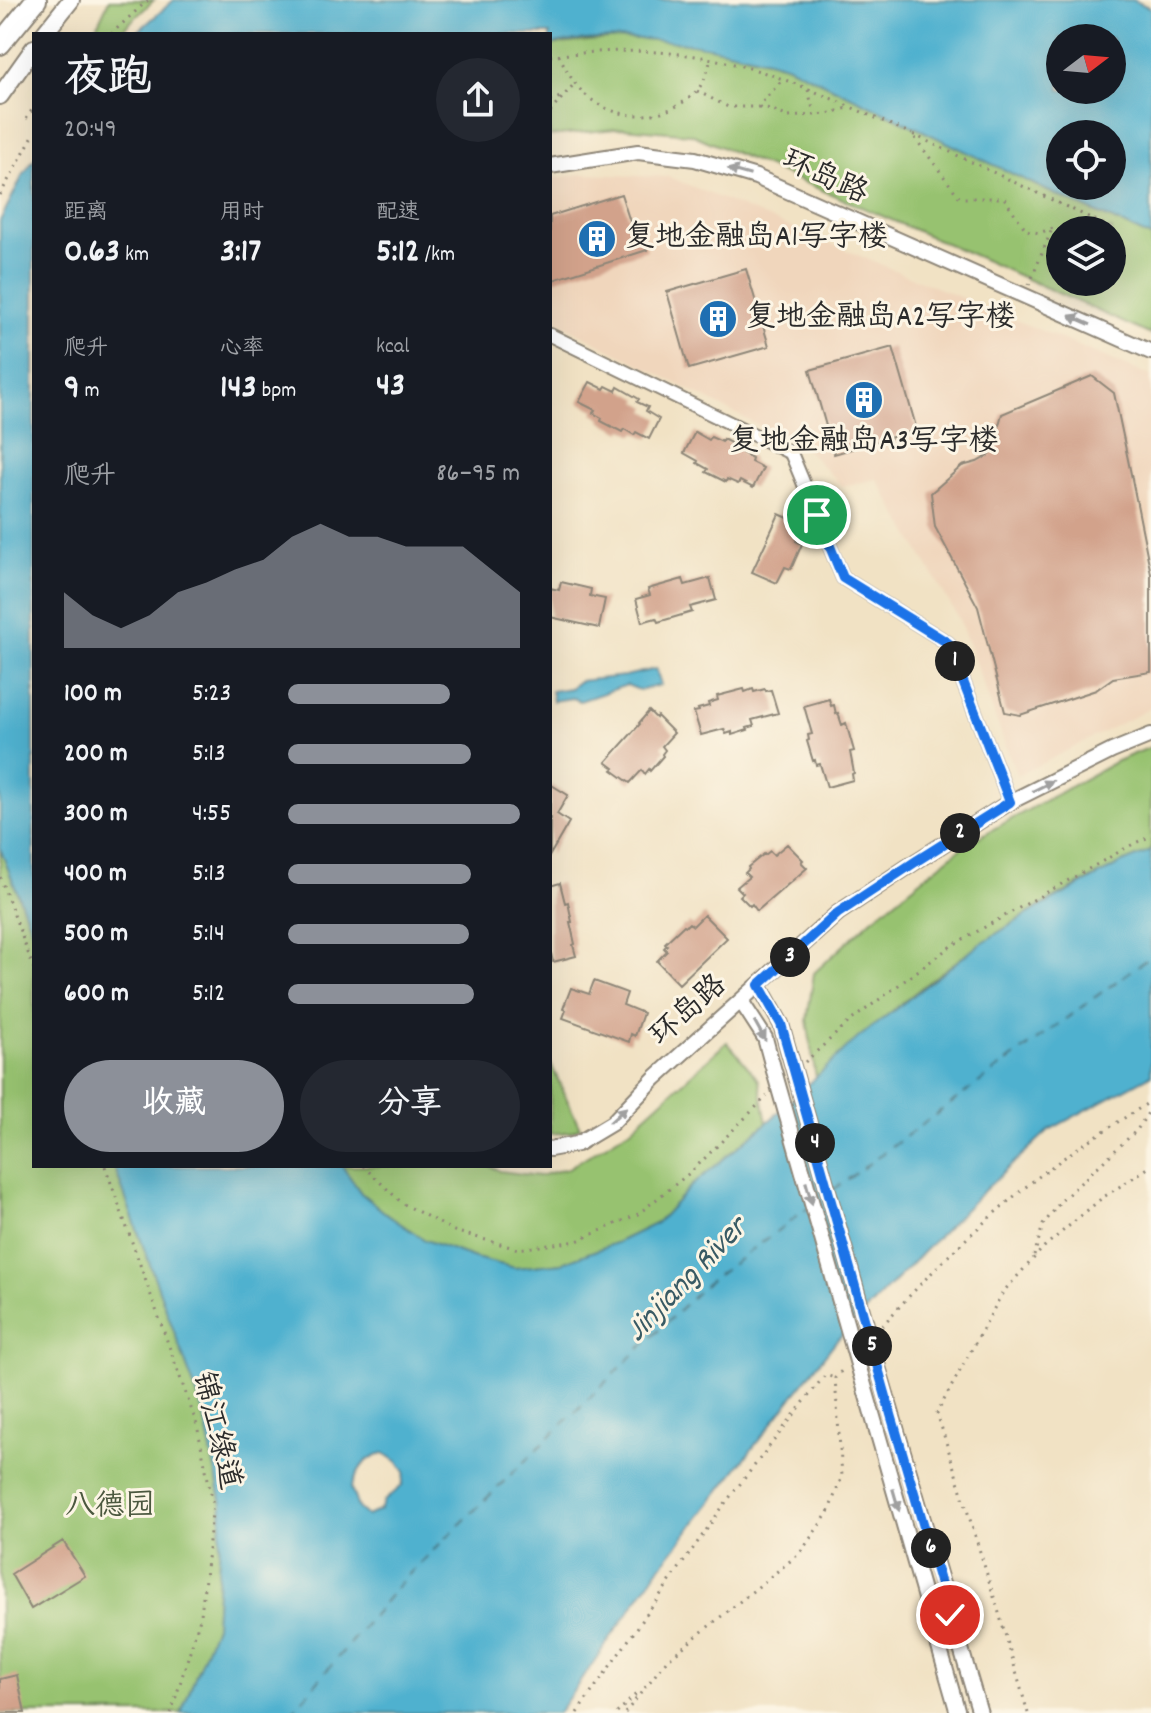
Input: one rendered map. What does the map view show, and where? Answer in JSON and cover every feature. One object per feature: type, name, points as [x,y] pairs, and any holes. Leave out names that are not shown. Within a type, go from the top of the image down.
[{"type":"highway","points":[[0,44],[36,0]]},
{"type":"main road","points":[[46,32],[71,0]]},
{"type":"main road","points":[[0,96],[31,57]]},
{"type":"street","name":"环岛路","points":[[552,166],[638,152],[695,159],[756,177],[1151,352]]},
{"type":"street","points":[[552,336],[791,453],[843,578],[948,643],[1010,802]]},
{"type":"street","name":"环岛路","points":[[552,1149],[577,1144],[612,1123],[655,1078],[838,913],[1010,802],[1151,735]]},
{"type":"street","points":[[759,985],[781,1024],[980,1713]]},
{"type":"street","points":[[741,1001],[765,1038],[958,1713]]},
{"type":"path","points":[[113,32],[148,0]]},
{"type":"path","points":[[552,56],[628,50],[711,59],[746,67],[783,79],[912,134],[1086,216]]},
{"type":"path","points":[[559,55],[574,84],[591,100],[605,109],[636,116],[660,113],[685,101],[697,91],[711,59]]},
{"type":"path","points":[[759,107],[783,79]]},
{"type":"path","points":[[552,110],[574,84]]},
{"type":"path","points":[[808,90],[815,115]]},
{"type":"path","points":[[697,91],[728,107],[759,107],[788,117],[827,114],[850,108]]},
{"type":"path","points":[[552,100],[564,96]]},
{"type":"path","points":[[26,119],[32,110]]},
{"type":"path","points":[[912,134],[960,198],[1004,198],[1026,230],[1039,233],[1046,230]]},
{"type":"path","points":[[0,195],[32,138]]},
{"type":"path","points":[[1026,296],[1046,244]]},
{"type":"path","points":[[804,1062],[849,1022],[951,946],[1151,836]]},
{"type":"path","points":[[0,877],[32,964]]},
{"type":"path","points":[[365,1168],[402,1203],[454,1231],[518,1249],[577,1241],[638,1214],[692,1171],[771,1093]]},
{"type":"path","points":[[1033,1259],[1043,1225],[1061,1201],[1137,1130],[1151,1108]]},
{"type":"path","points":[[1028,1713],[937,1413],[1003,1292],[1044,1247],[1102,1198],[1151,1166]]},
{"type":"path","name":"锦江绿道","points":[[106,1168],[197,1425],[213,1504],[201,1615],[171,1713]]},
{"type":"path","points":[[577,1713],[726,1502],[825,1375],[835,1378]]},
{"type":"path","points":[[617,1713],[650,1679]]},
{"type":"shaded area","points":[[581,174],[669,177],[1151,376],[1151,708],[1017,776],[959,619],[877,479],[842,486],[809,452],[552,319],[552,179]]},
{"type":"green space","points":[[109,0],[154,0],[120,32],[94,32]]},
{"type":"green space","points":[[618,38],[664,40],[707,46],[786,65],[1046,190],[1046,200],[1068,200],[1104,216],[1046,216],[1046,288],[691,134],[624,128],[552,136],[552,45]]},
{"type":"green space","points":[[1126,226],[1151,237],[1151,335],[1064,296],[1126,296]]},
{"type":"green space","points":[[1151,747],[1151,851],[1060,895],[973,950],[892,1011],[816,1079],[807,1020],[814,973],[871,920],[966,844],[1117,761]]},
{"type":"green space","name":"八德园","points":[[0,848],[32,931],[32,1168],[115,1168],[203,1411],[222,1504],[215,1626],[181,1713],[0,1713]]},
{"type":"green space","points":[[727,1042],[759,1080],[767,1123],[691,1186],[657,1223],[562,1263],[515,1268],[425,1240],[361,1193],[343,1168],[494,1168],[539,1176],[568,1168],[631,1129]]},
{"type":"green space","points":[[552,1066],[580,1128],[552,1134]]},
{"type":"water","points":[[174,0],[1133,0],[1151,8],[1151,237],[1126,226],[1126,216],[1104,216],[1068,200],[1126,200],[1126,120],[1046,120],[1046,190],[786,65],[699,45],[610,38],[552,45],[552,32],[137,32]]},
{"type":"water","points":[[32,162],[32,931],[0,848],[0,221]]},
{"type":"water","points":[[656,669],[661,685],[639,690],[627,685],[580,701],[572,698],[553,701],[552,691],[570,688],[579,681]]},
{"type":"water","name":"Jinjiang River","points":[[1151,851],[1151,1075],[1049,1130],[975,1199],[836,1341],[658,1570],[558,1713],[181,1713],[215,1626],[222,1504],[203,1411],[115,1168],[343,1168],[361,1193],[425,1240],[515,1268],[562,1263],[657,1223],[691,1186],[767,1123],[859,1037],[980,944],[1038,908]],"holes":[[[384,1453],[398,1462],[405,1472],[402,1486],[384,1501],[380,1510],[367,1516],[358,1508],[351,1488],[367,1461]]]},
{"type":"building","name":"复地金融岛A1写字楼","points":[[621,194],[632,228],[639,226],[647,250],[552,280],[552,215]]},
{"type":"building","name":"复地金融岛A2写字楼","points":[[746,269],[769,346],[689,369],[667,292]]},
{"type":"building","name":"复地金融岛A3写字楼","points":[[893,347],[917,430],[834,454],[810,370]]},
{"type":"building","points":[[1092,376],[1114,393],[1151,574],[1151,672],[1113,678],[1096,690],[1020,715],[1005,712],[978,607],[935,527],[931,493],[962,466],[991,454],[1002,414]]},
{"type":"building","points":[[590,382],[604,389],[606,386],[616,391],[618,387],[648,407],[646,411],[659,419],[649,439],[636,432],[634,435],[624,429],[622,432],[601,421],[602,418],[593,413],[595,410],[579,402]]},
{"type":"building","points":[[695,432],[709,440],[711,437],[722,442],[723,439],[742,449],[741,452],[752,458],[751,462],[763,468],[753,488],[740,481],[738,484],[727,479],[726,482],[706,472],[708,469],[684,453]]},
{"type":"building","points":[[779,514],[804,525],[796,541],[802,544],[791,569],[785,567],[777,583],[752,572]]},
{"type":"building","points":[[710,578],[716,600],[690,607],[692,612],[658,622],[656,618],[642,622],[636,599],[650,595],[648,589],[683,579],[685,585]]},
{"type":"building","points":[[561,582],[591,589],[590,596],[605,599],[599,628],[552,617],[552,588],[559,590]]},
{"type":"building","points":[[744,689],[745,692],[771,690],[778,713],[752,720],[754,726],[732,735],[732,732],[726,734],[724,729],[701,735],[694,712],[718,700],[717,696]]},
{"type":"building","points":[[829,699],[842,725],[846,723],[854,751],[850,752],[854,773],[853,780],[827,787],[820,764],[816,765],[813,761],[807,741],[808,735],[812,734],[804,706]]},
{"type":"building","points":[[649,711],[674,733],[662,746],[665,750],[663,756],[650,771],[645,774],[642,770],[630,783],[606,762]]},
{"type":"building","points":[[552,785],[568,795],[557,814],[569,822],[552,852]]},
{"type":"building","points":[[787,844],[807,868],[757,911],[740,896],[743,893],[737,887],[749,877],[745,873],[748,867],[764,854],[770,851],[774,855]]},
{"type":"building","points":[[560,883],[565,903],[568,902],[576,956],[553,962],[552,958],[552,885]]},
{"type":"building","points":[[704,915],[727,938],[679,984],[657,961],[667,951],[665,943],[684,925],[689,923],[693,926]]},
{"type":"building","points":[[594,981],[627,993],[623,1005],[643,1013],[635,1036],[631,1034],[629,1042],[563,1018],[571,988],[589,994]]},
{"type":"building","points":[[63,1541],[85,1576],[31,1609],[11,1574]]},
{"type":"building","points":[[17,1675],[25,1713],[0,1713],[0,1679]]},
{"type":"ferry route","points":[[833,1190],[1151,956]]},
{"type":"ferry route","points":[[291,1713],[403,1580],[706,1284],[808,1208]]},
{"type":"place","name":"复地金融岛A1写字楼","points":[[597,239]]},
{"type":"place","name":"复地金融岛A2写字楼","points":[[718,319]]},
{"type":"place","name":"复地金融岛A3写字楼","points":[[864,400]]},
{"type":"route","points":[[817,515],[843,578],[948,643],[1010,802],[838,913],[759,985],[781,1024],[950,1615]]}]
